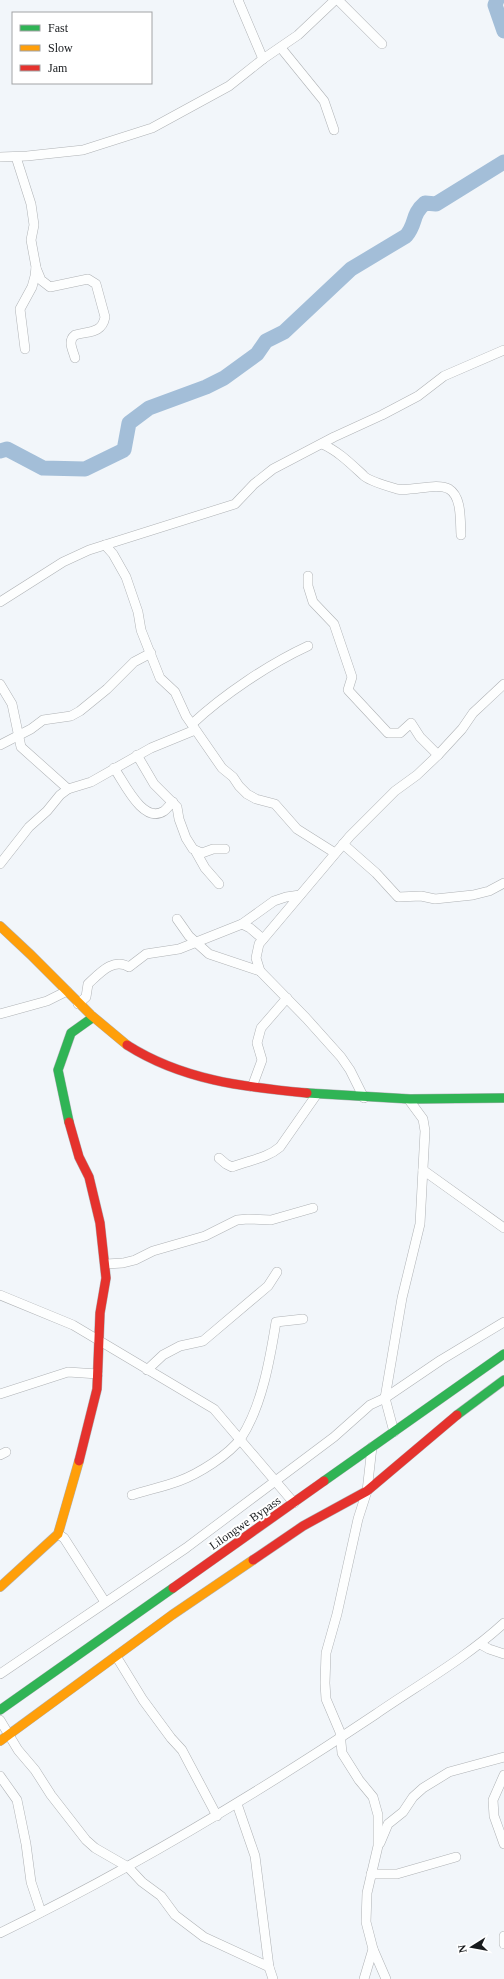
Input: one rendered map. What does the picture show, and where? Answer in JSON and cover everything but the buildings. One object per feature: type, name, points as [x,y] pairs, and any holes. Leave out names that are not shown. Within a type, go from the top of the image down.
[{"type":"street","points":[[238,0],[263,59]]},
{"type":"street","points":[[0,157],[16,157],[83,150],[144,132],[190,109],[229,86],[263,59],[298,35],[336,0],[382,44]]},
{"type":"street","points":[[281,48],[324,101],[334,130]]},
{"type":"street","points":[[16,157],[31,204],[34,225],[31,246],[36,266],[42,280],[50,286],[88,279],[96,284],[105,317],[104,322],[99,329],[79,334],[71,338],[70,341],[75,358]]},
{"type":"street","points":[[25,349],[20,309],[32,287],[36,266]]},
{"type":"street","points":[[0,602],[63,562],[105,545],[139,536],[161,526],[195,518],[235,504],[254,484],[272,469],[418,396],[444,376],[504,350]]},
{"type":"street","points":[[322,444],[336,452],[359,470],[363,476],[398,489],[432,487],[448,489],[458,499],[461,535]]},
{"type":"street","points":[[105,545],[113,554],[126,577],[138,612],[141,630],[160,678],[175,692],[194,727],[222,768],[233,777],[247,794],[256,799],[275,804],[297,829],[335,853]]},
{"type":"street","points":[[308,576],[308,586],[313,602],[334,624],[352,677],[348,690],[388,733],[400,733],[411,723],[420,737],[438,754]]},
{"type":"street","points":[[0,864],[30,827],[68,788],[91,782],[137,755],[194,727],[204,712],[263,670],[308,646]]},
{"type":"street","points":[[0,745],[31,729],[43,720],[72,716],[107,689],[134,662],[151,654]]},
{"type":"street","points":[[0,684],[12,704],[21,747],[68,788]]},
{"type":"street","points":[[260,971],[256,958],[259,944],[335,853],[395,791],[417,775],[438,754],[462,729],[473,713],[504,684]]},
{"type":"street","points":[[137,755],[154,784],[177,807],[179,818],[188,843],[196,852],[205,868],[219,884]]},
{"type":"street","points":[[114,768],[144,811],[154,814],[164,811],[173,802]]},
{"type":"street","points":[[343,844],[376,873],[398,897],[421,896],[435,899],[481,894],[502,887]]},
{"type":"street","points":[[196,852],[202,853],[213,849],[225,849]]},
{"type":"street","points":[[78,1004],[86,997],[88,984],[112,964],[120,964],[129,967],[146,954],[179,949],[196,943],[242,924],[274,901],[300,895]]},
{"type":"street","points":[[177,919],[196,943],[213,956],[260,971],[287,998],[344,1061],[364,1098]]},
{"type":"street","points":[[242,924],[263,938]]},
{"type":"street","points":[[0,926],[28,951],[92,1018],[129,1047],[168,1068],[204,1079],[252,1087],[317,1094],[409,1100],[504,1098]]},
{"type":"street","points":[[0,1014],[47,1001],[67,991]]},
{"type":"street","points":[[252,1087],[262,1060],[257,1043],[261,1028],[287,998]]},
{"type":"street","points":[[0,1587],[58,1534],[83,1449],[97,1389],[98,1339],[100,1314],[105,1293],[106,1264],[100,1223],[89,1177],[79,1157],[72,1136],[58,1076],[59,1062],[71,1033],[92,1018]]},
{"type":"street","points":[[219,1158],[232,1167],[249,1159],[259,1159],[274,1152],[280,1147],[317,1094]]},
{"type":"street","points":[[394,1432],[385,1398],[402,1298],[420,1224],[425,1131],[422,1119],[409,1100]]},
{"type":"street","points":[[422,1170],[504,1228]]},
{"type":"street","points":[[106,1264],[123,1263],[135,1260],[153,1252],[205,1236],[237,1220],[271,1220],[313,1208]]},
{"type":"street","points":[[147,1370],[163,1355],[180,1346],[203,1341],[268,1286],[277,1272]]},
{"type":"street","points":[[0,1295],[65,1322],[98,1339],[147,1370],[214,1409],[241,1438],[294,1503]]},
{"type":"street","points":[[0,1299],[16,1302]]},
{"type":"street","points":[[132,1495],[186,1477],[223,1455],[241,1438],[257,1405],[271,1356],[276,1322],[303,1319]]},
{"type":"street","points":[[0,1674],[186,1548],[334,1437],[370,1406],[385,1398],[441,1360],[504,1322]]},
{"type":"street","name":"Lilongwe Bypass","points":[[0,1710],[504,1354]]},
{"type":"street","points":[[0,1394],[68,1372],[98,1374]]},
{"type":"street","points":[[0,1741],[116,1656],[303,1526],[367,1491],[458,1414],[504,1380]]},
{"type":"street","points":[[372,1447],[367,1491],[358,1519],[337,1614],[326,1653],[326,1699],[340,1732],[342,1753],[346,1762],[372,1797],[378,1815],[378,1846]]},
{"type":"street","points":[[58,1534],[64,1538],[105,1602]]},
{"type":"street","points":[[0,1933],[128,1867],[237,1804],[340,1738],[480,1644],[504,1623]]},
{"type":"street","points":[[480,1644],[504,1654]]},
{"type":"street","points":[[116,1656],[143,1700],[170,1738],[182,1750],[217,1816]]},
{"type":"street","points":[[0,1720],[8,1735],[86,1840],[95,1848],[128,1867],[142,1882],[161,1896],[174,1915],[204,1937],[269,1967]]},
{"type":"street","points":[[0,1748],[8,1735]]},
{"type":"street","points":[[386,1979],[373,1949],[366,1922],[367,1893],[371,1874],[378,1846],[388,1824],[403,1812],[413,1797],[422,1788],[449,1772],[504,1758]]},
{"type":"street","points":[[504,1775],[493,1800],[494,1816],[504,1844]]},
{"type":"street","points":[[0,1776],[17,1800],[28,1850],[31,1882],[41,1912]]},
{"type":"street","points":[[237,1804],[255,1856],[269,1967],[273,1979]]},
{"type":"street","points":[[371,1874],[397,1874],[456,1857]]},
{"type":"street","points":[[504,1936],[504,1944]]},
{"type":"street","points":[[364,1979],[373,1949]]},
{"type":"waterway","points":[[497,0],[495,5],[504,31]]},
{"type":"waterway","points":[[0,451],[7,449],[43,468],[85,469],[124,450],[129,423],[149,408],[206,387],[224,378],[257,354],[266,341],[284,332],[351,269],[406,236],[412,227],[418,211],[425,203],[436,204],[504,162]]},
{"type":"traffic: fast","points":[[69,1122],[58,1070],[71,1033],[92,1018]]},
{"type":"traffic: fast","points":[[307,1093],[410,1099],[504,1098]]},
{"type":"traffic: fast","points":[[324,1481],[504,1354]]},
{"type":"traffic: fast","points":[[457,1415],[504,1380]]},
{"type":"traffic: fast","points":[[0,1710],[173,1588]]},
{"type":"traffic: slow","points":[[0,926],[91,1015],[127,1045]]},
{"type":"traffic: slow","points":[[0,1587],[58,1534],[79,1461]]},
{"type":"traffic: slow","points":[[0,1741],[172,1615],[253,1560]]},
{"type":"traffic: jam","points":[[127,1045],[148,1057],[191,1074],[214,1080],[260,1088],[307,1093]]},
{"type":"traffic: jam","points":[[69,1122],[79,1157],[89,1177],[100,1223],[106,1278],[100,1313],[97,1389],[79,1461]]},
{"type":"traffic: jam","points":[[253,1560],[303,1526],[367,1491],[457,1415]]},
{"type":"traffic: jam","points":[[173,1588],[324,1481]]}]
